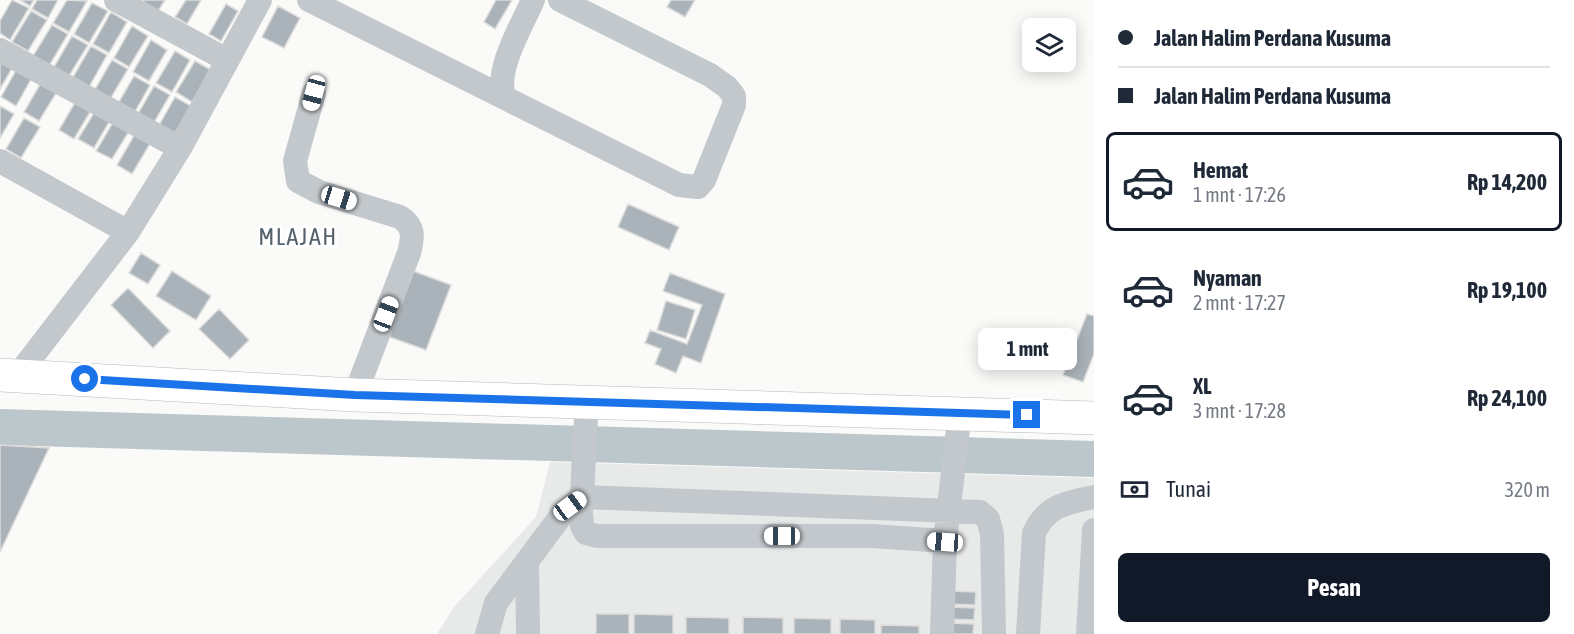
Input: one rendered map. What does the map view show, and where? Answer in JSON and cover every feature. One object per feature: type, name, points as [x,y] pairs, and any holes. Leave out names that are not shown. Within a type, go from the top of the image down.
[{"type":"highway","points":[[9,375],[355,395],[586,413],[960,424],[1094,418]]},
{"type":"street","points":[[116,0],[227,60]]},
{"type":"street","points":[[9,375],[128,232],[180,148],[260,0]]},
{"type":"street","points":[[309,0],[680,185],[698,187],[704,180],[734,105],[734,96],[728,87],[703,72],[560,0]]},
{"type":"street","points":[[505,98],[501,80],[533,0]]},
{"type":"street","points":[[0,50],[180,148]]},
{"type":"street","points":[[314,93],[295,161],[298,181],[305,188],[400,216],[409,223],[413,231],[409,253],[355,395]]},
{"type":"street","points":[[0,161],[128,232]]},
{"type":"street","points":[[586,413],[582,461],[582,526],[586,533],[597,536],[872,536],[945,542]]},
{"type":"street","points":[[942,634],[945,542],[960,424]]},
{"type":"street","points":[[487,634],[496,603],[563,513],[582,497],[980,512],[988,519],[992,534],[994,634]]},
{"type":"street","points":[[1028,634],[1034,533],[1040,520],[1052,508],[1094,497]]},
{"type":"street","points":[[1088,634],[1093,544]]},
{"type":"street","points":[[527,563],[528,634]]},
{"type":"shaded area","points":[[550,462],[1094,478],[1094,634],[437,634],[454,607],[536,517]]},
{"type":"building","points":[[12,0],[29,8],[10,40],[0,33],[0,21]]},
{"type":"building","points":[[20,0],[34,0],[30,6]]},
{"type":"building","points":[[37,0],[58,0],[48,18],[32,9]]},
{"type":"building","points":[[67,0],[87,1],[69,32],[53,23]]},
{"type":"building","points":[[144,0],[165,0],[158,11],[143,2]]},
{"type":"building","points":[[186,0],[201,0],[187,24],[175,17]]},
{"type":"building","points":[[496,0],[512,0],[495,29],[484,22]]},
{"type":"building","points":[[671,0],[695,0],[685,17],[667,7]]},
{"type":"building","points":[[92,3],[108,11],[89,43],[74,34]]},
{"type":"building","points":[[226,4],[238,11],[221,41],[209,34]]},
{"type":"building","points":[[278,6],[300,18],[284,48],[262,37]]},
{"type":"building","points":[[31,11],[47,20],[28,51],[12,42]]},
{"type":"building","points":[[111,12],[127,22],[109,53],[93,44]]},
{"type":"building","points":[[52,25],[68,34],[49,66],[33,56]]},
{"type":"building","points":[[132,26],[148,36],[129,67],[114,58]]},
{"type":"building","points":[[72,36],[88,45],[69,76],[54,67]]},
{"type":"building","points":[[151,40],[167,50],[149,81],[133,72]]},
{"type":"building","points":[[91,46],[107,55],[89,87],[73,77]]},
{"type":"building","points":[[175,51],[190,60],[172,92],[156,83]]},
{"type":"building","points":[[0,54],[15,63],[0,89]]},
{"type":"building","points":[[112,60],[128,69],[109,101],[94,91]]},
{"type":"building","points":[[195,61],[211,70],[192,102],[176,92]]},
{"type":"building","points":[[19,65],[34,74],[16,106],[1,97]]},
{"type":"building","points":[[134,76],[150,85],[132,117],[116,107]]},
{"type":"building","points":[[42,81],[58,90],[39,121],[24,112]]},
{"type":"building","points":[[154,86],[170,95],[152,126],[136,117]]},
{"type":"building","points":[[175,97],[191,106],[172,138],[157,129]]},
{"type":"building","points":[[77,99],[93,107],[74,139],[59,130]]},
{"type":"building","points":[[0,106],[14,114],[0,138]]},
{"type":"building","points":[[97,108],[112,117],[94,148],[78,139]]},
{"type":"building","points":[[24,118],[40,127],[21,158],[6,149]]},
{"type":"building","points":[[115,119],[131,128],[112,159],[96,151]]},
{"type":"building","points":[[135,134],[151,142],[132,174],[117,165]]},
{"type":"building","points":[[628,204],[679,227],[669,250],[618,227]]},
{"type":"building","points":[[141,253],[160,265],[148,284],[129,273]]},
{"type":"building","points":[[172,271],[211,296],[196,320],[156,296]]},
{"type":"building","points":[[413,271],[451,285],[426,350],[387,336]]},
{"type":"building","points":[[670,273],[725,294],[701,363],[683,356],[676,373],[655,364],[661,349],[645,343],[650,330],[687,344],[702,305],[663,291]]},
{"type":"building","points":[[128,288],[170,331],[153,348],[111,305]]},
{"type":"building","points":[[666,301],[695,310],[686,339],[657,330]]},
{"type":"building","points":[[219,309],[249,340],[230,359],[199,329]]},
{"type":"building","points":[[1087,314],[1094,316],[1094,354],[1083,382],[1063,375]]},
{"type":"building","points":[[0,445],[49,448],[0,552]]},
{"type":"building","points":[[948,591],[976,592],[975,605],[948,604]]},
{"type":"building","points":[[949,607],[975,608],[974,620],[949,619]]},
{"type":"building","points":[[596,614],[629,614],[629,634],[596,634]]},
{"type":"building","points":[[634,614],[673,615],[673,634],[634,634]]},
{"type":"building","points":[[686,617],[729,618],[729,634],[686,634]]},
{"type":"building","points":[[743,617],[783,618],[783,634],[743,634]]},
{"type":"building","points":[[794,618],[831,619],[831,634],[794,634]]},
{"type":"building","points":[[840,619],[875,620],[875,634],[840,634]]},
{"type":"building","points":[[948,623],[974,624],[973,634],[947,634]]},
{"type":"building","points":[[881,625],[919,626],[919,634],[881,634]]},
{"type":"waterway","points":[[0,427],[1094,459]]},
{"type":"district","name":"MLAJAH","points":[[298,237]]},
{"type":"route","points":[[85,379],[355,395],[587,400],[1027,415]]}]
